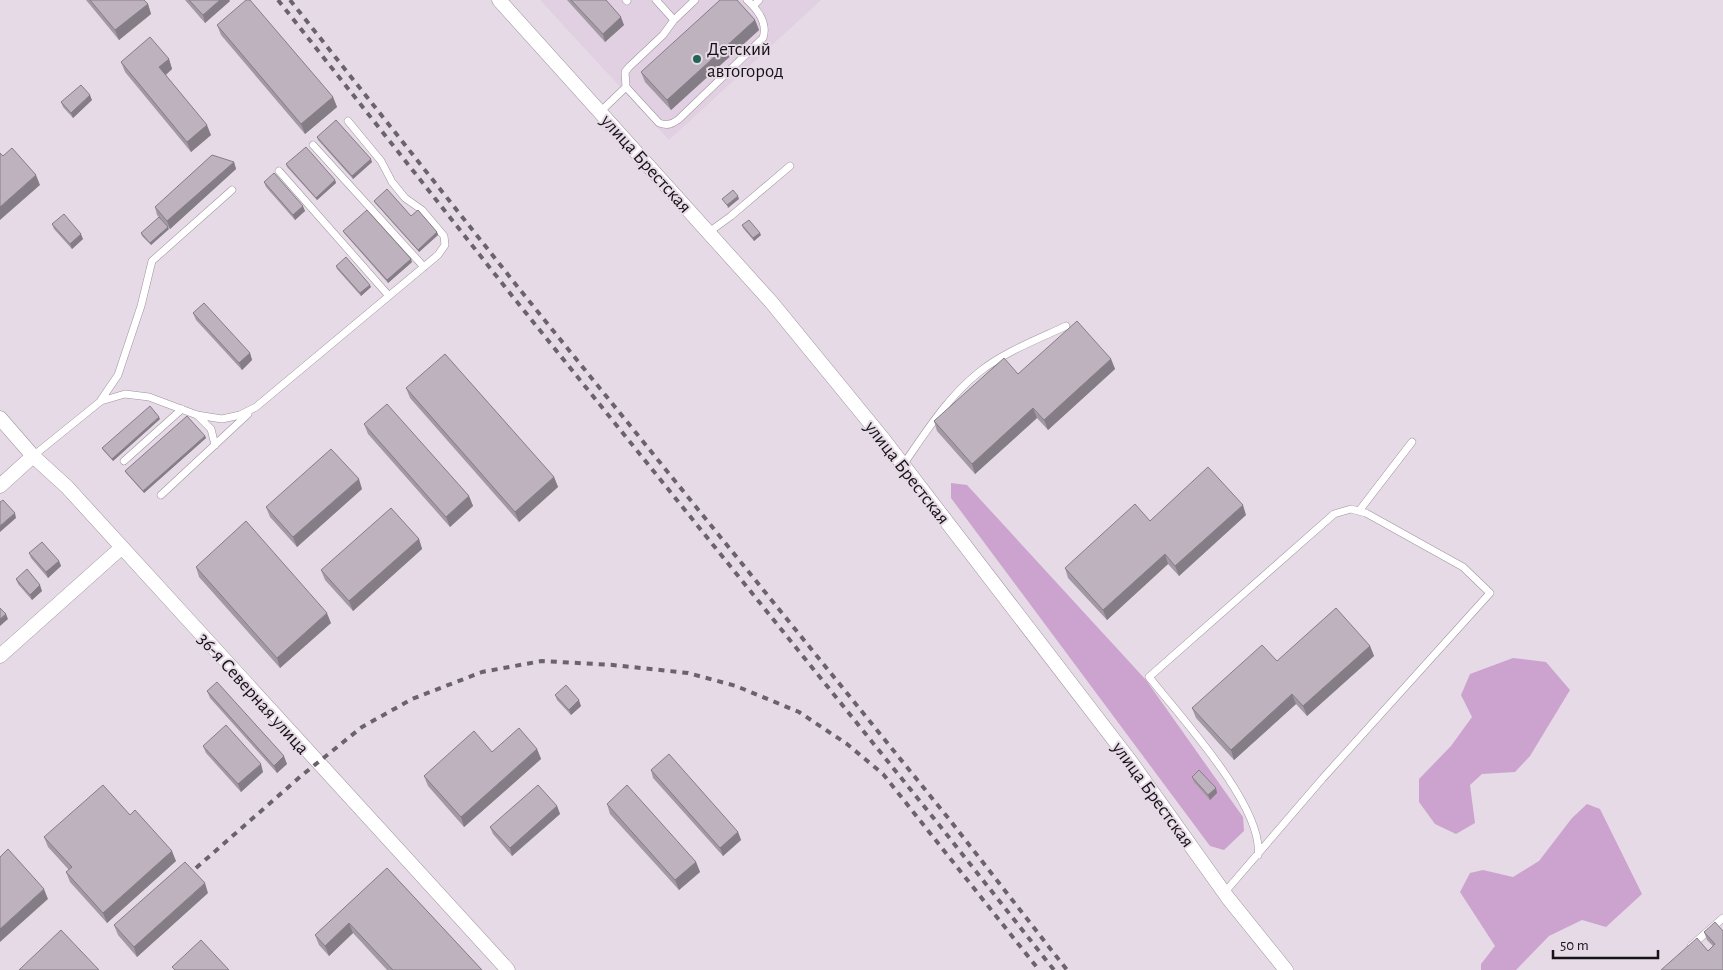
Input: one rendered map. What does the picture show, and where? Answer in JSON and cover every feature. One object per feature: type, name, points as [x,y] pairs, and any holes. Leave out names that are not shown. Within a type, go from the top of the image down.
[{"type":"street","name":"улица Брестская","points":[[499,0],[772,303],[903,465],[1131,762],[1225,892],[1286,970]]},
{"type":"street","name":"36-я Северная улица","points":[[0,418],[33,456],[67,488],[508,970]]},
{"type":"street","points":[[0,486],[33,456]]},
{"type":"street","points":[[0,656],[121,548]]},
{"type":"lane","points":[[656,0],[674,20]]},
{"type":"lane","points":[[695,0],[625,72],[626,87],[659,123],[670,124],[679,118],[763,38],[766,30],[764,23],[747,0]]},
{"type":"lane","points":[[753,6],[760,0]]},
{"type":"lane","points":[[601,111],[626,87]]},
{"type":"lane","points":[[161,495],[256,407],[438,255],[444,245],[444,236],[422,210],[405,198],[392,182],[381,161],[348,121]]},
{"type":"lane","points":[[313,145],[424,267]]},
{"type":"lane","points":[[709,232],[790,166]]},
{"type":"lane","points":[[280,171],[389,296]]},
{"type":"lane","points":[[33,456],[101,401],[118,376],[141,306],[152,261],[232,190]]},
{"type":"lane","points":[[903,465],[947,404],[978,373],[1010,353],[1066,326]]},
{"type":"lane","points":[[101,401],[125,394],[149,397],[197,415],[222,419],[240,415],[256,407]]},
{"type":"lane","points":[[124,461],[182,409]]},
{"type":"lane","points":[[197,415],[211,429],[215,445]]},
{"type":"lane","points":[[1359,511],[1412,442]]},
{"type":"lane","points":[[1225,892],[1258,855],[1323,778],[1490,593],[1463,567],[1366,513],[1351,509],[1334,514],[1149,677],[1217,761],[1242,799],[1259,846],[1258,855]]},
{"type":"lane","points":[[1686,951],[1723,918]]},
{"type":"shaded area","points":[[540,0],[821,0],[669,140]]},
{"type":"shaded area","points":[[951,483],[967,485],[1146,680],[1243,817],[1244,831],[1224,850],[1210,846],[951,498]]},
{"type":"shaded area","points":[[1513,658],[1546,662],[1570,690],[1530,756],[1515,772],[1482,774],[1470,785],[1475,823],[1456,834],[1435,824],[1419,802],[1419,779],[1451,746],[1472,717],[1461,695],[1470,674]]},
{"type":"shaded area","points":[[1587,804],[1600,809],[1642,894],[1606,927],[1582,920],[1549,936],[1516,970],[1481,970],[1481,964],[1495,946],[1460,892],[1470,873],[1483,870],[1513,877],[1539,861],[1572,818]]},
{"type":"building","points":[[90,0],[144,0],[148,4],[115,30]]},
{"type":"building","points":[[189,0],[220,0],[203,15]]},
{"type":"building","points":[[246,0],[250,0],[333,97],[301,124],[217,25]]},
{"type":"building","points":[[571,0],[606,0],[621,17],[603,34]]},
{"type":"building","points":[[720,0],[737,0],[755,20],[667,100],[641,72]]},
{"type":"building","points":[[150,37],[169,59],[159,67],[207,125],[187,142],[121,62]]},
{"type":"building","points":[[81,85],[90,95],[71,113],[61,102]]},
{"type":"building","points":[[336,120],[371,159],[352,176],[317,137]]},
{"type":"building","points":[[306,147],[335,180],[316,198],[286,164]]},
{"type":"building","points":[[12,148],[36,175],[0,207],[0,153],[3,156]]},
{"type":"building","points":[[212,155],[234,162],[167,221],[155,207]]},
{"type":"building","points":[[274,173],[303,206],[293,215],[264,182]]},
{"type":"building","points":[[387,189],[411,216],[418,210],[437,232],[418,250],[374,201]]},
{"type":"building","points":[[733,190],[738,196],[727,205],[722,199]]},
{"type":"building","points":[[367,210],[411,259],[387,280],[343,231]]},
{"type":"building","points":[[64,214],[81,234],[70,244],[52,224]]},
{"type":"building","points":[[159,217],[168,227],[150,243],[141,233]]},
{"type":"building","points":[[749,220],[760,233],[753,238],[742,225]]},
{"type":"building","points":[[346,257],[370,285],[360,293],[336,266]]},
{"type":"building","points":[[204,303],[250,353],[239,363],[193,313]]},
{"type":"building","points":[[1077,321],[1111,359],[1044,420],[1033,408],[972,464],[934,421],[1004,358],[1018,374]]},
{"type":"building","points":[[445,354],[554,477],[515,512],[406,388]]},
{"type":"building","points":[[387,404],[469,496],[446,517],[364,424]]},
{"type":"building","points":[[150,406],[159,417],[112,459],[102,448]]},
{"type":"building","points":[[187,416],[205,436],[143,491],[125,471]]},
{"type":"building","points":[[331,449],[359,479],[293,537],[266,507]]},
{"type":"building","points":[[1208,467],[1243,505],[1175,566],[1165,554],[1103,610],[1065,568],[1135,504],[1150,521]]},
{"type":"building","points":[[3,500],[15,513],[0,526],[0,502]]},
{"type":"building","points":[[391,508],[419,539],[349,601],[321,570]]},
{"type":"building","points":[[246,521],[327,613],[277,658],[196,567]]},
{"type":"building","points":[[42,542],[59,561],[46,572],[29,553]]},
{"type":"building","points":[[27,569],[40,585],[30,595],[16,579]]},
{"type":"building","points":[[0,608],[6,614],[0,619]]},
{"type":"building","points":[[1336,608],[1370,646],[1303,706],[1292,694],[1231,750],[1192,708],[1262,645],[1277,661]]},
{"type":"building","points":[[217,682],[284,756],[274,766],[207,691]]},
{"type":"building","points":[[566,685],[579,700],[569,710],[555,695]]},
{"type":"building","points":[[226,725],[261,764],[238,784],[203,746]]},
{"type":"building","points":[[519,728],[537,749],[461,817],[424,776],[474,731],[492,752]]},
{"type":"building","points":[[669,754],[738,832],[720,848],[651,770]]},
{"type":"building","points":[[1199,770],[1216,788],[1208,795],[1192,777]]},
{"type":"building","points":[[103,785],[130,815],[135,810],[172,851],[103,913],[66,872],[72,867],[44,837]]},
{"type":"building","points":[[538,785],[557,806],[510,848],[490,827]]},
{"type":"building","points":[[627,785],[696,862],[675,880],[607,804]]},
{"type":"building","points":[[8,849],[44,889],[0,929],[0,857]]},
{"type":"building","points":[[185,862],[205,883],[134,947],[114,925]]},
{"type":"building","points":[[387,868],[482,970],[393,970],[349,923],[325,946],[315,935]]},
{"type":"building","points":[[1715,922],[1723,931],[1723,970],[1661,970],[1697,938],[1708,951],[1715,944],[1704,932]]},
{"type":"building","points":[[61,930],[99,970],[19,970]]},
{"type":"building","points":[[201,940],[229,970],[175,970],[172,967]]},
{"type":"railway","points":[[278,0],[513,297],[1054,970]]},
{"type":"railway","points":[[290,0],[521,291],[949,819],[1067,970]]},
{"type":"railway","points":[[196,868],[301,776],[362,727],[412,699],[482,672],[542,661],[613,665],[688,673],[736,686],[799,712],[847,744],[883,774],[1039,970]]},
{"type":"place","name":"Детский автогород","points":[[697,59]]}]
